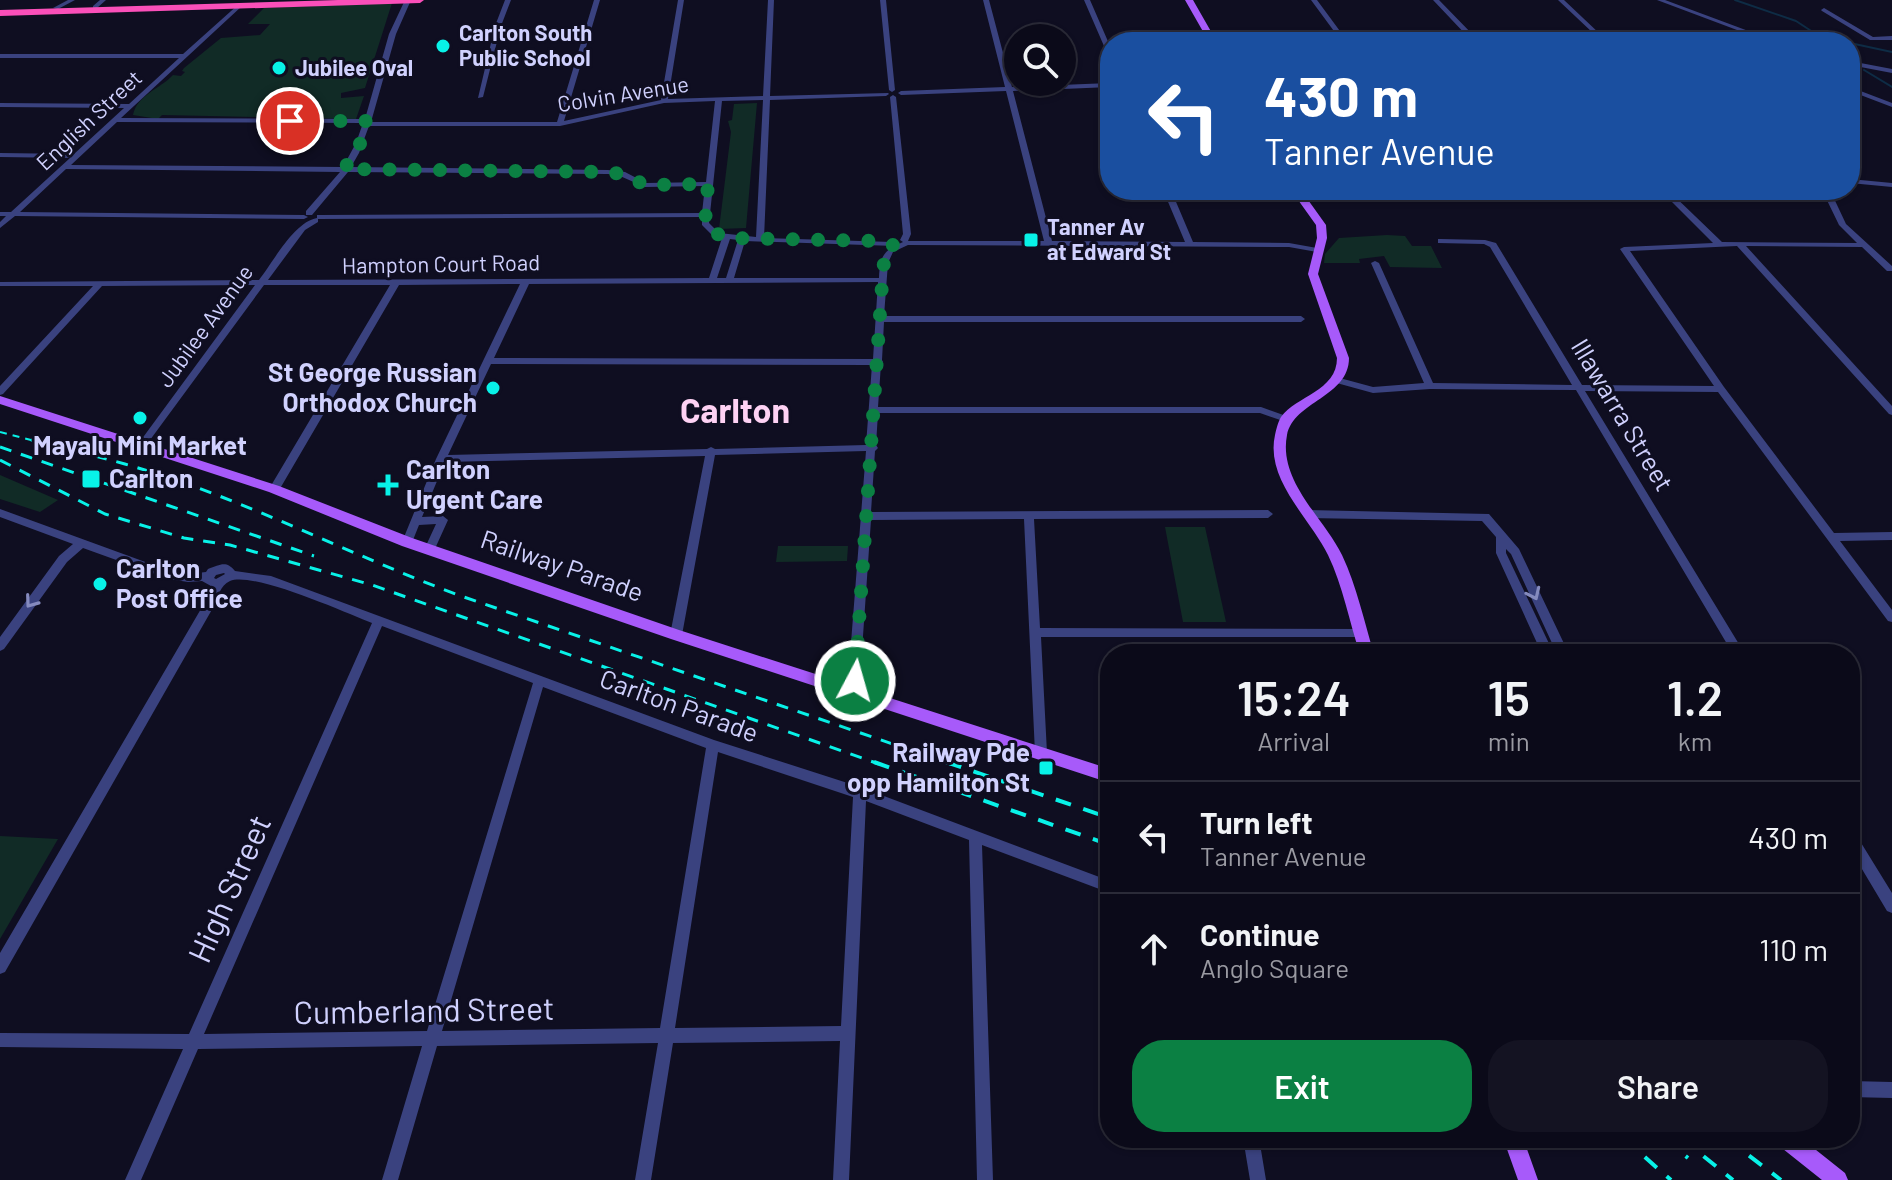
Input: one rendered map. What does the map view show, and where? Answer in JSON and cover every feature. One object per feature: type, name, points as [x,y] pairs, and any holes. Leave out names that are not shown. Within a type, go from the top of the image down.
[{"type":"highway","points":[[0,12],[99,3],[306,0]]},
{"type":"highway","points":[[0,12],[420,0]]},
{"type":"main road","points":[[1189,0],[1207,32]]},
{"type":"main road","points":[[1307,200],[1321,230],[1312,268],[1314,280],[1343,362],[1336,380],[1286,419],[1280,447],[1292,488],[1333,552],[1364,644]]},
{"type":"main road","name":"Railway Parade","points":[[0,400],[274,489],[429,550],[676,635],[1100,773]]},
{"type":"main road","points":[[1517,1148],[1528,1180]]},
{"type":"main road","points":[[1798,1148],[1838,1180]]},
{"type":"street","points":[[56,8],[72,0]]},
{"type":"street","name":"Jubilee Avenue","points":[[138,446],[311,218],[359,147],[397,20],[408,0]]},
{"type":"street","points":[[480,97],[482,79],[508,0]]},
{"type":"street","points":[[560,124],[597,0]]},
{"type":"street","points":[[664,101],[681,0]]},
{"type":"street","points":[[760,240],[771,0]]},
{"type":"street","points":[[719,99],[705,215],[711,231],[726,238],[875,241],[902,248],[907,234],[883,0]]},
{"type":"street","points":[[986,0],[1004,69]]},
{"type":"street","points":[[1087,0],[1101,32]]},
{"type":"street","points":[[1314,0],[1338,32]]},
{"type":"street","points":[[1436,0],[1466,32]]},
{"type":"street","points":[[1561,0],[1595,32]]},
{"type":"street","points":[[1660,0],[1748,32]]},
{"type":"street","name":"English Street","points":[[0,226],[240,5]]},
{"type":"street","points":[[1824,10],[1872,39],[1892,38]]},
{"type":"street","points":[[0,56],[185,56]]},
{"type":"street","points":[[1860,65],[1892,71]]},
{"type":"street","name":"Colvin Avenue","points":[[1076,86],[1100,85]]},
{"type":"street","name":"Colvin Avenue","points":[[115,120],[560,124],[664,101],[1004,88]]},
{"type":"street","points":[[1860,93],[1892,105]]},
{"type":"street","points":[[1011,96],[1049,245]]},
{"type":"street","points":[[0,105],[129,106]]},
{"type":"street","points":[[0,155],[78,156]]},
{"type":"street","points":[[65,167],[608,172],[622,174],[645,185],[708,184]]},
{"type":"street","points":[[1860,182],[1892,185]]},
{"type":"street","points":[[1171,200],[1190,245]]},
{"type":"street","points":[[1674,200],[1720,245]]},
{"type":"street","points":[[1830,200],[1843,225],[1891,271]]},
{"type":"street","points":[[0,214],[311,218],[705,215]]},
{"type":"street","points":[[713,279],[726,238]]},
{"type":"street","points":[[730,279],[742,239]]},
{"type":"street","points":[[906,241],[1049,245],[1289,245],[1317,250]]},
{"type":"street","name":"Illawarra Street","points":[[1441,241],[1493,245],[1733,644]]},
{"type":"street","points":[[1739,244],[1892,412]]},
{"type":"street","points":[[1861,245],[1739,244],[1624,249],[1721,389],[1892,618]]},
{"type":"street","points":[[853,694],[885,256],[894,246]]},
{"type":"street","points":[[1375,263],[1430,386]]},
{"type":"street","name":"Hampton Court Road","points":[[0,284],[883,280]]},
{"type":"street","points":[[407,542],[441,459],[526,281]]},
{"type":"street","points":[[0,392],[99,284]]},
{"type":"street","points":[[274,489],[395,284]]},
{"type":"street","points":[[881,319],[1301,319]]},
{"type":"street","points":[[487,361],[879,362]]},
{"type":"street","points":[[1336,380],[1373,390],[1430,386],[1721,389]]},
{"type":"street","points":[[875,410],[1261,410],[1286,419]]},
{"type":"street","points":[[441,459],[873,448]]},
{"type":"street","points":[[676,635],[711,450]]},
{"type":"street","points":[[0,513],[169,575],[212,580],[210,603],[0,967]]},
{"type":"street","points":[[868,516],[1268,514]]},
{"type":"street","points":[[1307,514],[1485,517],[1515,552],[1558,644]]},
{"type":"street","points":[[1029,515],[1041,753]]},
{"type":"street","points":[[416,521],[443,520],[429,550]]},
{"type":"street","points":[[1830,537],[1892,536]]},
{"type":"street","points":[[1501,537],[1501,553],[1543,644]]},
{"type":"street","points":[[0,646],[63,559],[80,544]]},
{"type":"street","name":"Carlton Parade","points":[[212,580],[232,575],[267,579],[713,745],[860,793],[1100,883]]},
{"type":"street","name":"High Street","points":[[133,1180],[379,620]]},
{"type":"street","points":[[1036,632],[1361,634]]},
{"type":"street","points":[[390,1180],[539,681]]},
{"type":"street","points":[[643,1180],[713,745]]},
{"type":"street","points":[[841,1180],[860,793]]},
{"type":"street","points":[[975,835],[985,1180]]},
{"type":"street","points":[[1860,853],[1892,906]]},
{"type":"street","name":"Cumberland Street","points":[[0,1040],[193,1042],[848,1033]]},
{"type":"street","points":[[1860,1089],[1892,1090]]},
{"type":"street","points":[[1253,1148],[1258,1180]]},
{"type":"green space","points":[[392,3],[365,88],[341,93],[341,98],[364,96],[356,119],[162,115],[158,119],[133,115],[144,97],[173,75],[181,76],[184,68],[221,38],[260,35],[270,24],[248,24],[264,8]]},
{"type":"green space","points":[[757,103],[746,228],[719,229],[731,132],[728,121],[732,120],[734,104]]},
{"type":"green space","points":[[1405,236],[1412,246],[1431,246],[1442,268],[1390,267],[1384,256],[1359,259],[1360,263],[1324,263],[1325,254],[1339,238]]},
{"type":"green space","points":[[0,475],[58,500],[40,512],[0,499]]},
{"type":"green space","points":[[1165,527],[1205,527],[1226,622],[1183,622]]},
{"type":"green space","points":[[778,546],[848,546],[847,561],[776,562]]},
{"type":"green space","points":[[0,836],[58,839],[0,939]]},
{"type":"waterway","points":[[1735,0],[1796,21],[1813,32]]},
{"type":"waterway","points":[[1860,45],[1892,52]]},
{"type":"waterway","points":[[1864,70],[1892,87]]},
{"type":"railway","points":[[0,432],[39,442]]},
{"type":"railway","points":[[31,440],[39,442]]},
{"type":"railway","points":[[39,442],[190,485],[461,596],[951,764]]},
{"type":"railway","points":[[0,447],[314,556]]},
{"type":"railway","points":[[0,460],[105,514],[184,538],[230,545],[372,585],[879,764]]},
{"type":"railway","points":[[874,762],[1100,841]]},
{"type":"railway","points":[[946,762],[1100,815]]},
{"type":"railway","points":[[1634,1148],[1671,1180]]},
{"type":"railway","points":[[1676,1148],[1688,1158]]},
{"type":"railway","points":[[1693,1148],[1733,1180]]},
{"type":"railway","points":[[1739,1148],[1781,1180]]},
{"type":"place","name":"Carlton South Public School","points":[[443,46]]},
{"type":"place","name":"Jubilee Oval","points":[[279,68]]},
{"type":"place","name":"Tanner Av at Edward St","points":[[1031,240]]},
{"type":"place","name":"St George Russian Orthodox Church","points":[[493,388]]},
{"type":"place","name":"Mayalu Mini Market","points":[[140,418]]},
{"type":"place","name":"Carlton","points":[[91,479]]},
{"type":"place","name":"Carlton Urgent Care","points":[[388,485]]},
{"type":"place","name":"Carlton Post Office","points":[[100,584]]},
{"type":"place","name":"Railway Pde opp Hamilton St","points":[[1046,768]]},
{"type":"district","name":"Carlton","points":[[735,411]]},
{"type":"route","points":[[290,121],[367,121],[359,147],[344,169],[615,172],[645,185],[708,184],[705,223],[711,231],[726,238],[892,244],[895,248],[885,256],[883,270],[855,681]]}]
